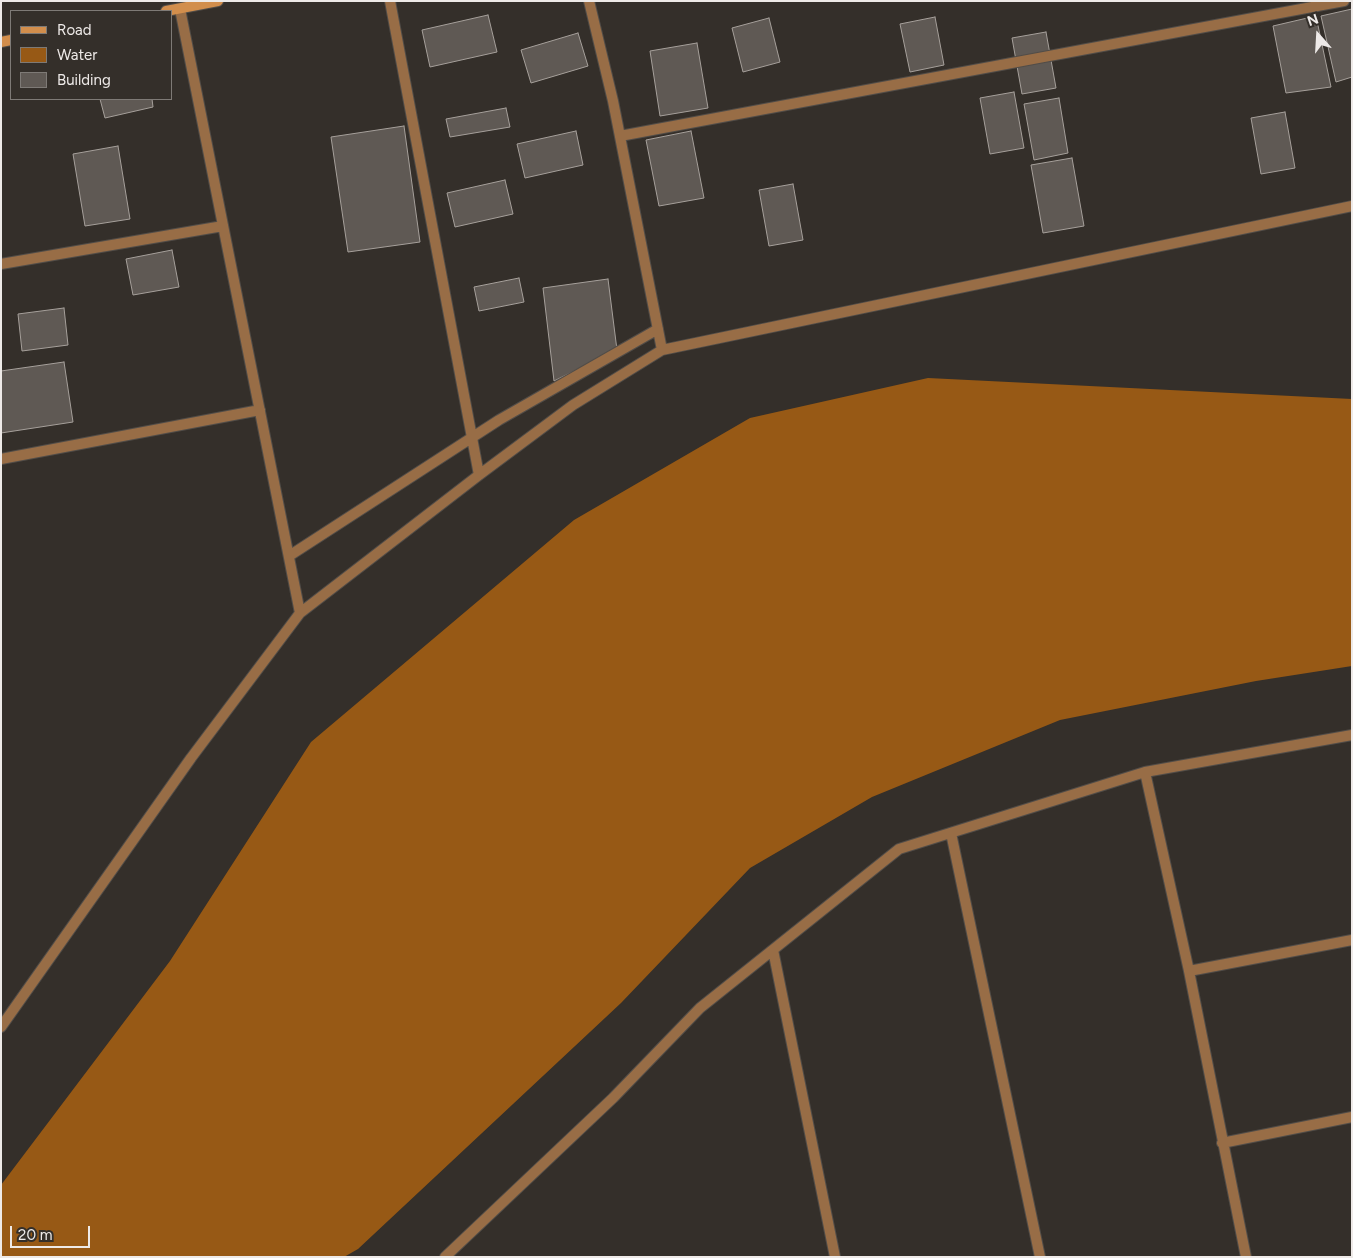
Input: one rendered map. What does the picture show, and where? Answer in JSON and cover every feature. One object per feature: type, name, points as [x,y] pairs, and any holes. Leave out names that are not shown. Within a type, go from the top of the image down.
[{"type":"street","points":[[172,10],[218,1]]},
{"type":"street","points":[[390,1],[479,475]]},
{"type":"street","points":[[588,1],[613,101],[662,350]]},
{"type":"street","points":[[620,136],[1344,1]]},
{"type":"street","points":[[180,9],[300,613]]},
{"type":"street","points":[[1,1027],[191,758],[300,613],[573,405],[662,350],[1352,206]]},
{"type":"street","points":[[1,264],[223,226]]},
{"type":"street","points":[[289,556],[499,420],[658,329]]},
{"type":"street","points":[[1,459],[260,410]]},
{"type":"street","points":[[445,1257],[613,1098],[700,1008],[899,849],[1145,772],[1352,735]]},
{"type":"street","points":[[1145,772],[1189,970],[1246,1257]]},
{"type":"street","points":[[951,833],[1040,1257]]},
{"type":"street","points":[[1189,970],[1352,940]]},
{"type":"street","points":[[773,950],[836,1257]]},
{"type":"street","points":[[1222,1143],[1352,1117]]},
{"type":"water","points":[[928,378],[1352,399],[1352,666],[1256,681],[1060,720],[872,797],[750,868],[621,1003],[358,1249],[344,1257],[1,1257],[1,1185],[170,961],[311,742],[574,520],[750,418]]},
{"type":"building","points":[[1352,9],[1352,77],[1336,82],[1321,16]]},
{"type":"building","points":[[488,15],[497,52],[430,67],[422,30]]},
{"type":"building","points":[[1316,16],[1331,87],[1286,93],[1273,26]]},
{"type":"building","points":[[935,17],[944,65],[910,72],[900,24]]},
{"type":"building","points":[[769,18],[780,62],[743,72],[732,28]]},
{"type":"building","points":[[1046,32],[1056,88],[1022,94],[1012,38]]},
{"type":"building","points":[[578,33],[588,66],[531,83],[521,50]]},
{"type":"building","points":[[697,43],[708,108],[660,116],[650,51]]},
{"type":"building","points":[[1014,92],[1024,148],[990,154],[980,98]]},
{"type":"building","points":[[1059,98],[1068,153],[1034,160],[1024,104]]},
{"type":"building","points":[[100,100],[152,100],[153,107],[105,118]]},
{"type":"building","points":[[506,108],[510,127],[450,137],[446,119]]},
{"type":"building","points":[[1285,112],[1295,168],[1261,174],[1251,118]]},
{"type":"building","points":[[404,126],[420,242],[348,252],[331,137]]},
{"type":"building","points":[[576,131],[583,165],[525,178],[517,144]]},
{"type":"building","points":[[691,131],[704,198],[659,206],[646,140]]},
{"type":"building","points":[[118,146],[130,219],[85,226],[73,154]]},
{"type":"building","points":[[1072,158],[1084,226],[1043,233],[1031,165]]},
{"type":"building","points":[[505,180],[513,214],[455,227],[447,193]]},
{"type":"building","points":[[793,184],[803,240],[769,246],[759,190]]},
{"type":"building","points":[[172,250],[179,287],[133,295],[126,259]]},
{"type":"building","points":[[519,278],[524,302],[479,311],[474,287]]},
{"type":"building","points":[[608,279],[617,350],[554,381],[543,288]]},
{"type":"building","points":[[64,308],[68,345],[22,351],[18,314]]},
{"type":"building","points":[[64,362],[73,422],[1,433],[1,371]]}]
